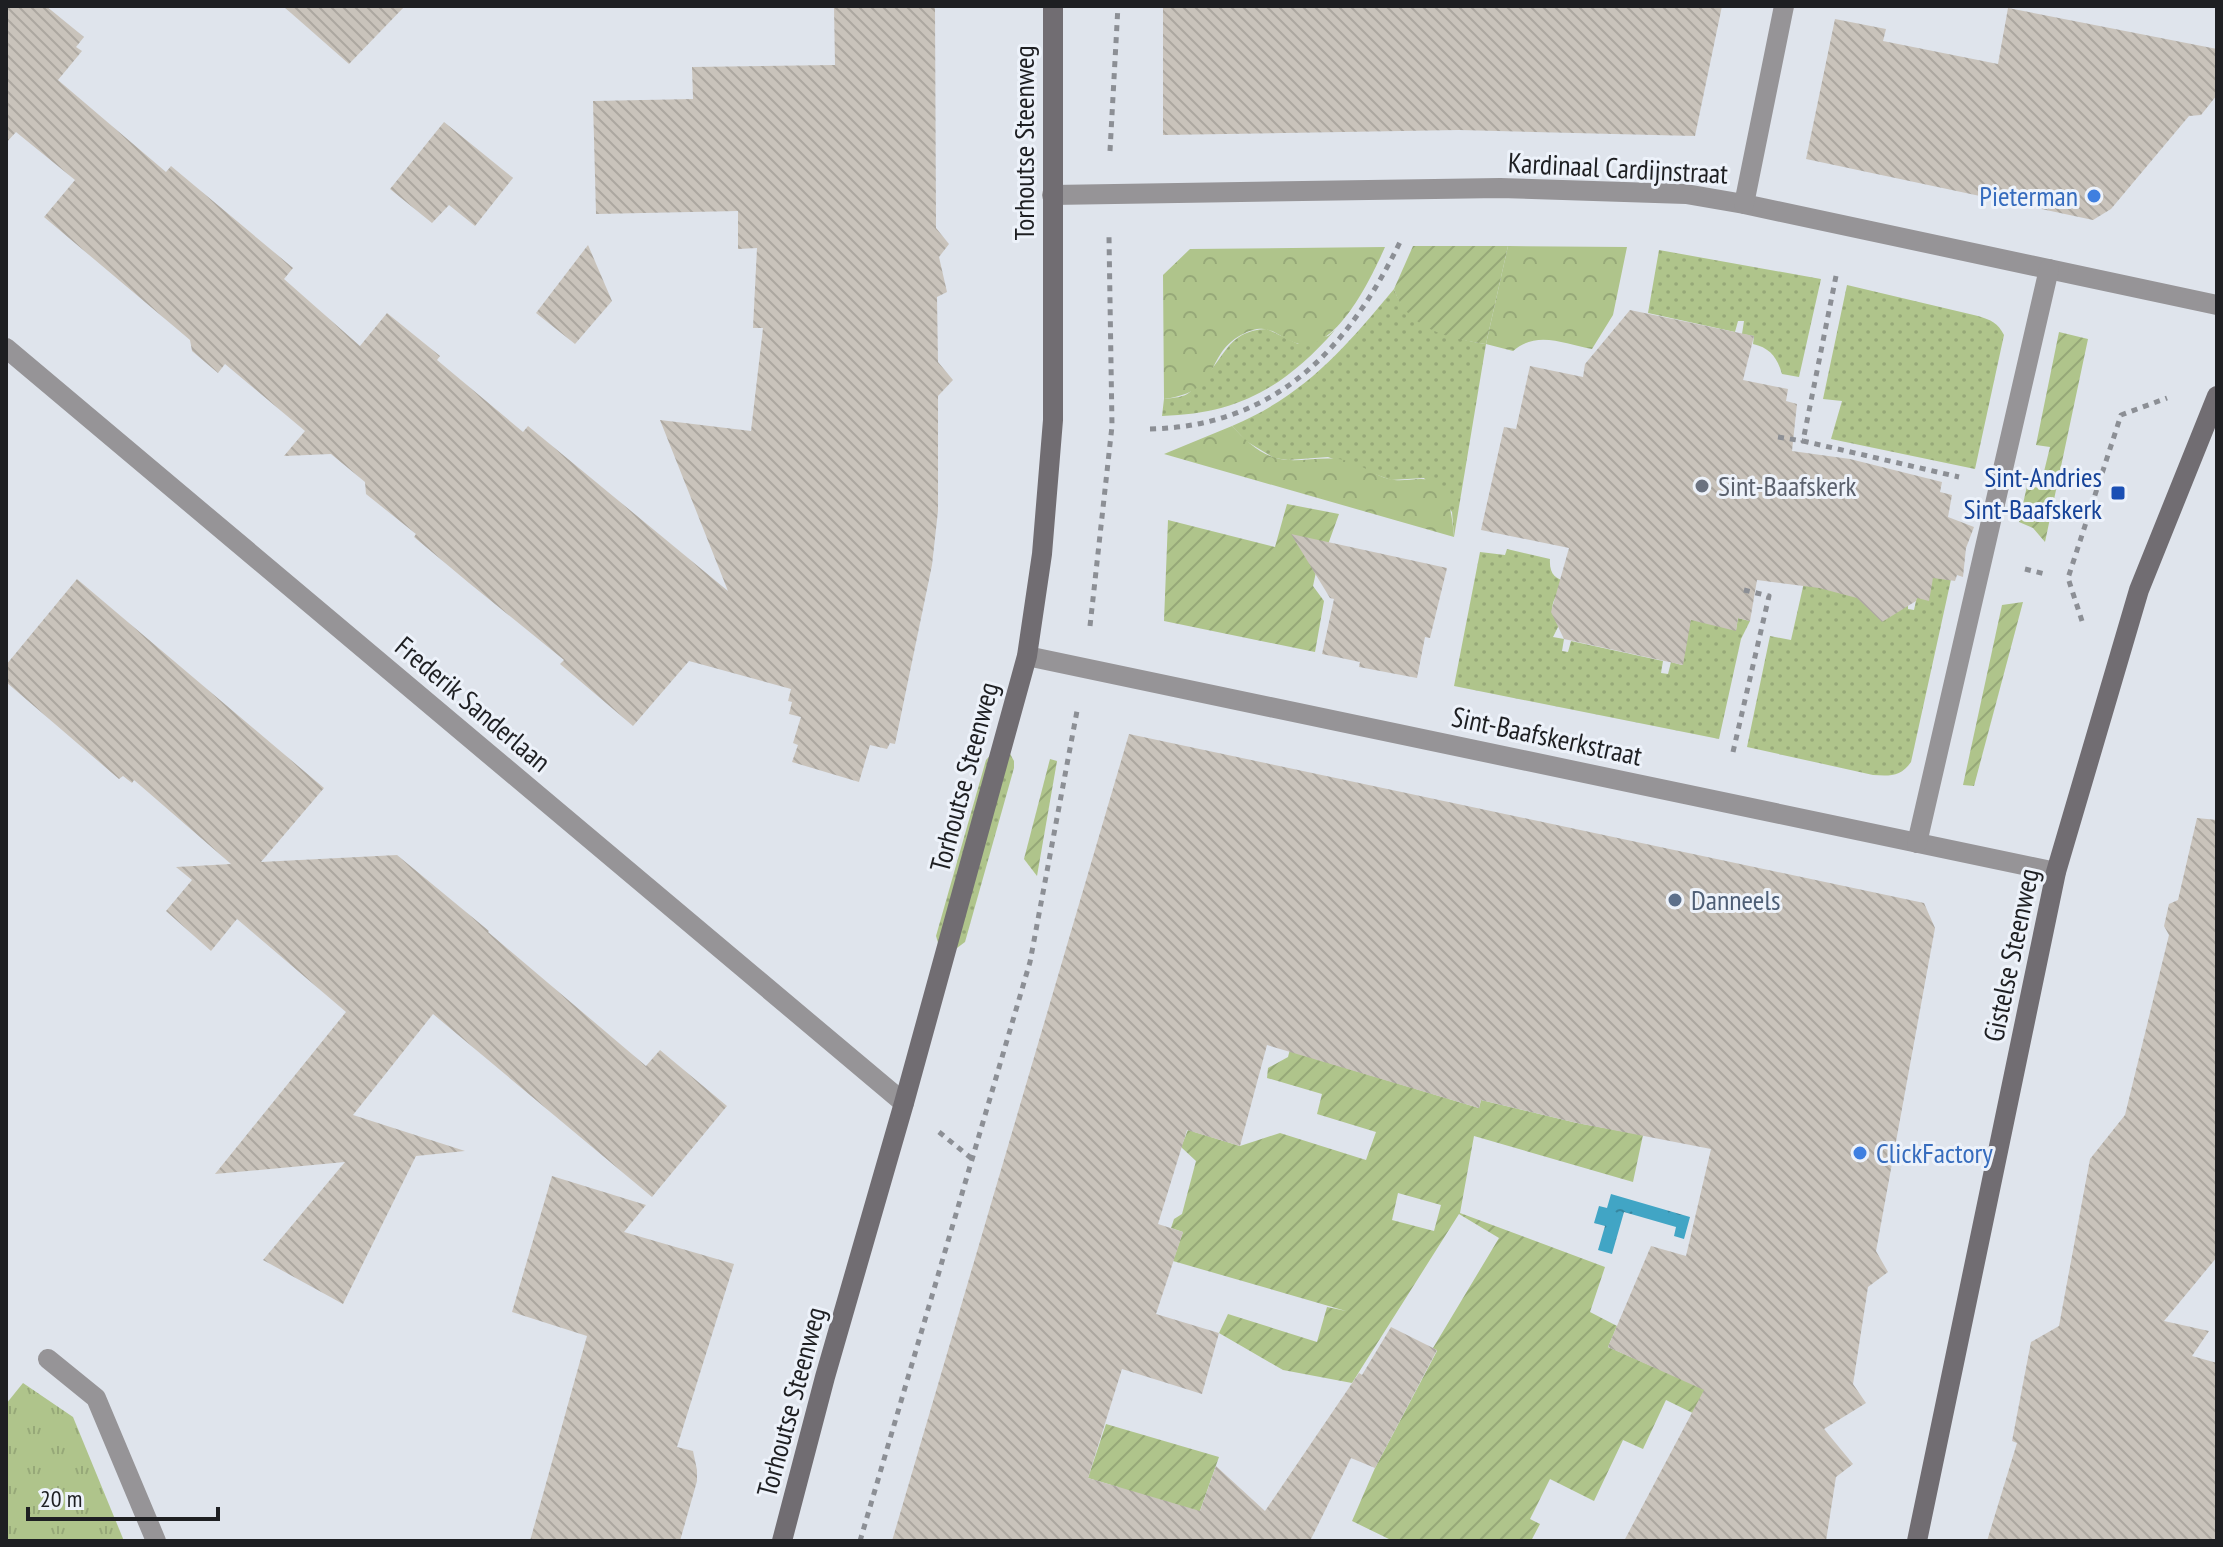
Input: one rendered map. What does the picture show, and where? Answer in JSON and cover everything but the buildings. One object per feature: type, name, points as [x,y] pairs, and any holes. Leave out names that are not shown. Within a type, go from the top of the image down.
[{"type":"main road","name":"Torhoutse Steenweg","points":[[782,1541],[1027,656],[1042,554],[1053,420],[1053,6]]},
{"type":"main road","name":"Gistelse Steenweg","points":[[1917,1541],[2056,872],[2139,590],[2217,396]]},
{"type":"street","points":[[1744,204],[1784,6]]},
{"type":"street","name":"Kardinaal Cardijnstraat","points":[[1052,195],[1500,188],[1686,194],[2217,305]]},
{"type":"street","points":[[1917,843],[2049,269]]},
{"type":"street","name":"Frederik Sanderlaan","points":[[6,348],[904,1103]]},
{"type":"street","name":"Sint-Baafskerkstraat","points":[[1027,656],[2056,872]]},
{"type":"street","points":[[48,1359],[96,1398],[156,1541]]},
{"type":"path","points":[[860,1541],[1030,962],[1085,668],[1112,426],[1109,193],[1118,6]]},
{"type":"path","points":[[1150,429],[1184,428],[1223,419],[1294,383],[1316,364],[1358,315],[1382,280],[1401,240]]},
{"type":"path","points":[[1803,441],[1836,276]]},
{"type":"path","points":[[2082,623],[2068,578],[2121,415],[2176,395]]},
{"type":"path","points":[[1778,437],[1998,485]]},
{"type":"path","points":[[1733,752],[1769,596],[1744,590]]},
{"type":"green space","points":[[1413,246],[1508,246],[1486,344],[1444,335],[1408,313],[1394,289]]},
{"type":"green space","points":[[1508,246],[1627,247],[1613,315],[1592,349],[1551,340],[1532,341],[1513,351],[1486,344]]},
{"type":"green space","points":[[1385,247],[1352,309],[1327,336],[1313,343],[1299,344],[1266,329],[1251,331],[1229,343],[1205,381],[1196,389],[1164,399],[1163,275],[1190,249]]},
{"type":"green space","points":[[1659,250],[1821,279],[1799,377],[1782,374],[1772,354],[1753,344],[1754,336],[1742,334],[1744,321],[1738,321],[1735,332],[1648,313]]},
{"type":"green space","points":[[1847,285],[1978,316],[1994,322],[2002,331],[2004,335],[1975,469],[1831,439],[1842,401],[1823,399]]},
{"type":"green space","points":[[1394,289],[1400,301],[1419,321],[1445,334],[1486,344],[1454,537],[1452,512],[1424,478],[1391,480],[1328,457],[1274,458],[1246,441],[1232,426],[1258,414],[1302,385],[1340,351]]},
{"type":"green space","points":[[1267,329],[1298,344],[1328,336],[1335,330],[1298,367],[1258,394],[1214,410],[1162,416],[1164,399],[1190,392],[1234,341],[1253,331]]},
{"type":"green space","points":[[2059,332],[2088,339],[2045,542],[2033,528],[2019,522],[2027,486],[2040,488],[2050,447],[2036,445]]},
{"type":"green space","points":[[1232,426],[1257,449],[1271,457],[1344,460],[1389,479],[1430,480],[1447,499],[1454,537],[1164,454]]},
{"type":"green space","points":[[1287,504],[1339,514],[1326,550],[1319,558],[1313,586],[1324,601],[1315,652],[1164,621],[1168,520],[1275,547]]},
{"type":"green space","points":[[1507,549],[1550,559],[1554,575],[1568,582],[1552,607],[1559,625],[1553,637],[1564,639],[1562,651],[1568,652],[1571,641],[1663,661],[1661,673],[1668,674],[1671,662],[1682,665],[1683,607],[1736,630],[1738,618],[1750,621],[1741,639],[1719,739],[1454,686],[1480,552],[1505,555]]},
{"type":"green space","points":[[1923,569],[1952,575],[1911,762],[1907,767],[1894,774],[1873,775],[1747,747],[1770,636],[1791,640],[1805,578],[1908,605],[1908,609],[1914,610]]},
{"type":"green space","points":[[2023,602],[1974,786],[1963,785],[2002,605]]},
{"type":"green space","points":[[993,752],[1009,752],[1014,768],[965,942],[953,951],[939,946],[936,936],[986,760]]},
{"type":"green space","points":[[1050,759],[1057,761],[1037,876],[1024,859]]},
{"type":"green space","points":[[1303,998],[1316,1059],[1479,1108],[1481,1100],[1643,1135],[1633,1182],[1474,1136],[1460,1213],[1605,1267],[1590,1312],[1617,1326],[1608,1347],[1656,1368],[1666,1347],[1733,1375],[1711,1422],[1666,1400],[1643,1449],[1623,1440],[1594,1501],[1550,1479],[1530,1519],[1540,1524],[1531,1541],[1393,1541],[1352,1521],[1375,1468],[1437,1351],[1433,1348],[1499,1238],[1459,1214],[1352,1383],[1283,1370],[1219,1333],[1228,1314],[1317,1342],[1327,1307],[1346,1311],[1173,1261],[1183,1232],[1171,1228],[1174,1219],[1182,1214],[1196,1161],[1181,1147],[1188,1130],[1240,1146],[1280,1133],[1366,1160],[1376,1132],[1317,1114],[1322,1094],[1267,1078],[1268,1068],[1288,1057]],"holes":[[[1398,1193],[1441,1205],[1434,1231],[1392,1220]]]},
{"type":"green space","points":[[23,1383],[73,1417],[124,1541],[6,1541],[6,1404]]},
{"type":"green space","points":[[1106,1424],[1219,1457],[1196,1522],[1112,1541],[1106,1539],[1118,1487],[1088,1478]]},
{"type":"water","points":[[1611,1194],[1690,1217],[1684,1239],[1674,1236],[1676,1227],[1624,1212],[1612,1254],[1598,1250],[1605,1226],[1594,1223],[1599,1206],[1607,1208]]},
{"type":"place","name":"Pieterman","points":[[2094,196]]},
{"type":"place","name":"Sint-Baafskerk","points":[[1702,486]]},
{"type":"place","name":"Sint-Andries Sint-Baafskerk","points":[[2118,493]]},
{"type":"place","name":"Danneels","points":[[1675,900]]},
{"type":"place","name":"ClickFactory","points":[[1860,1153]]}]
